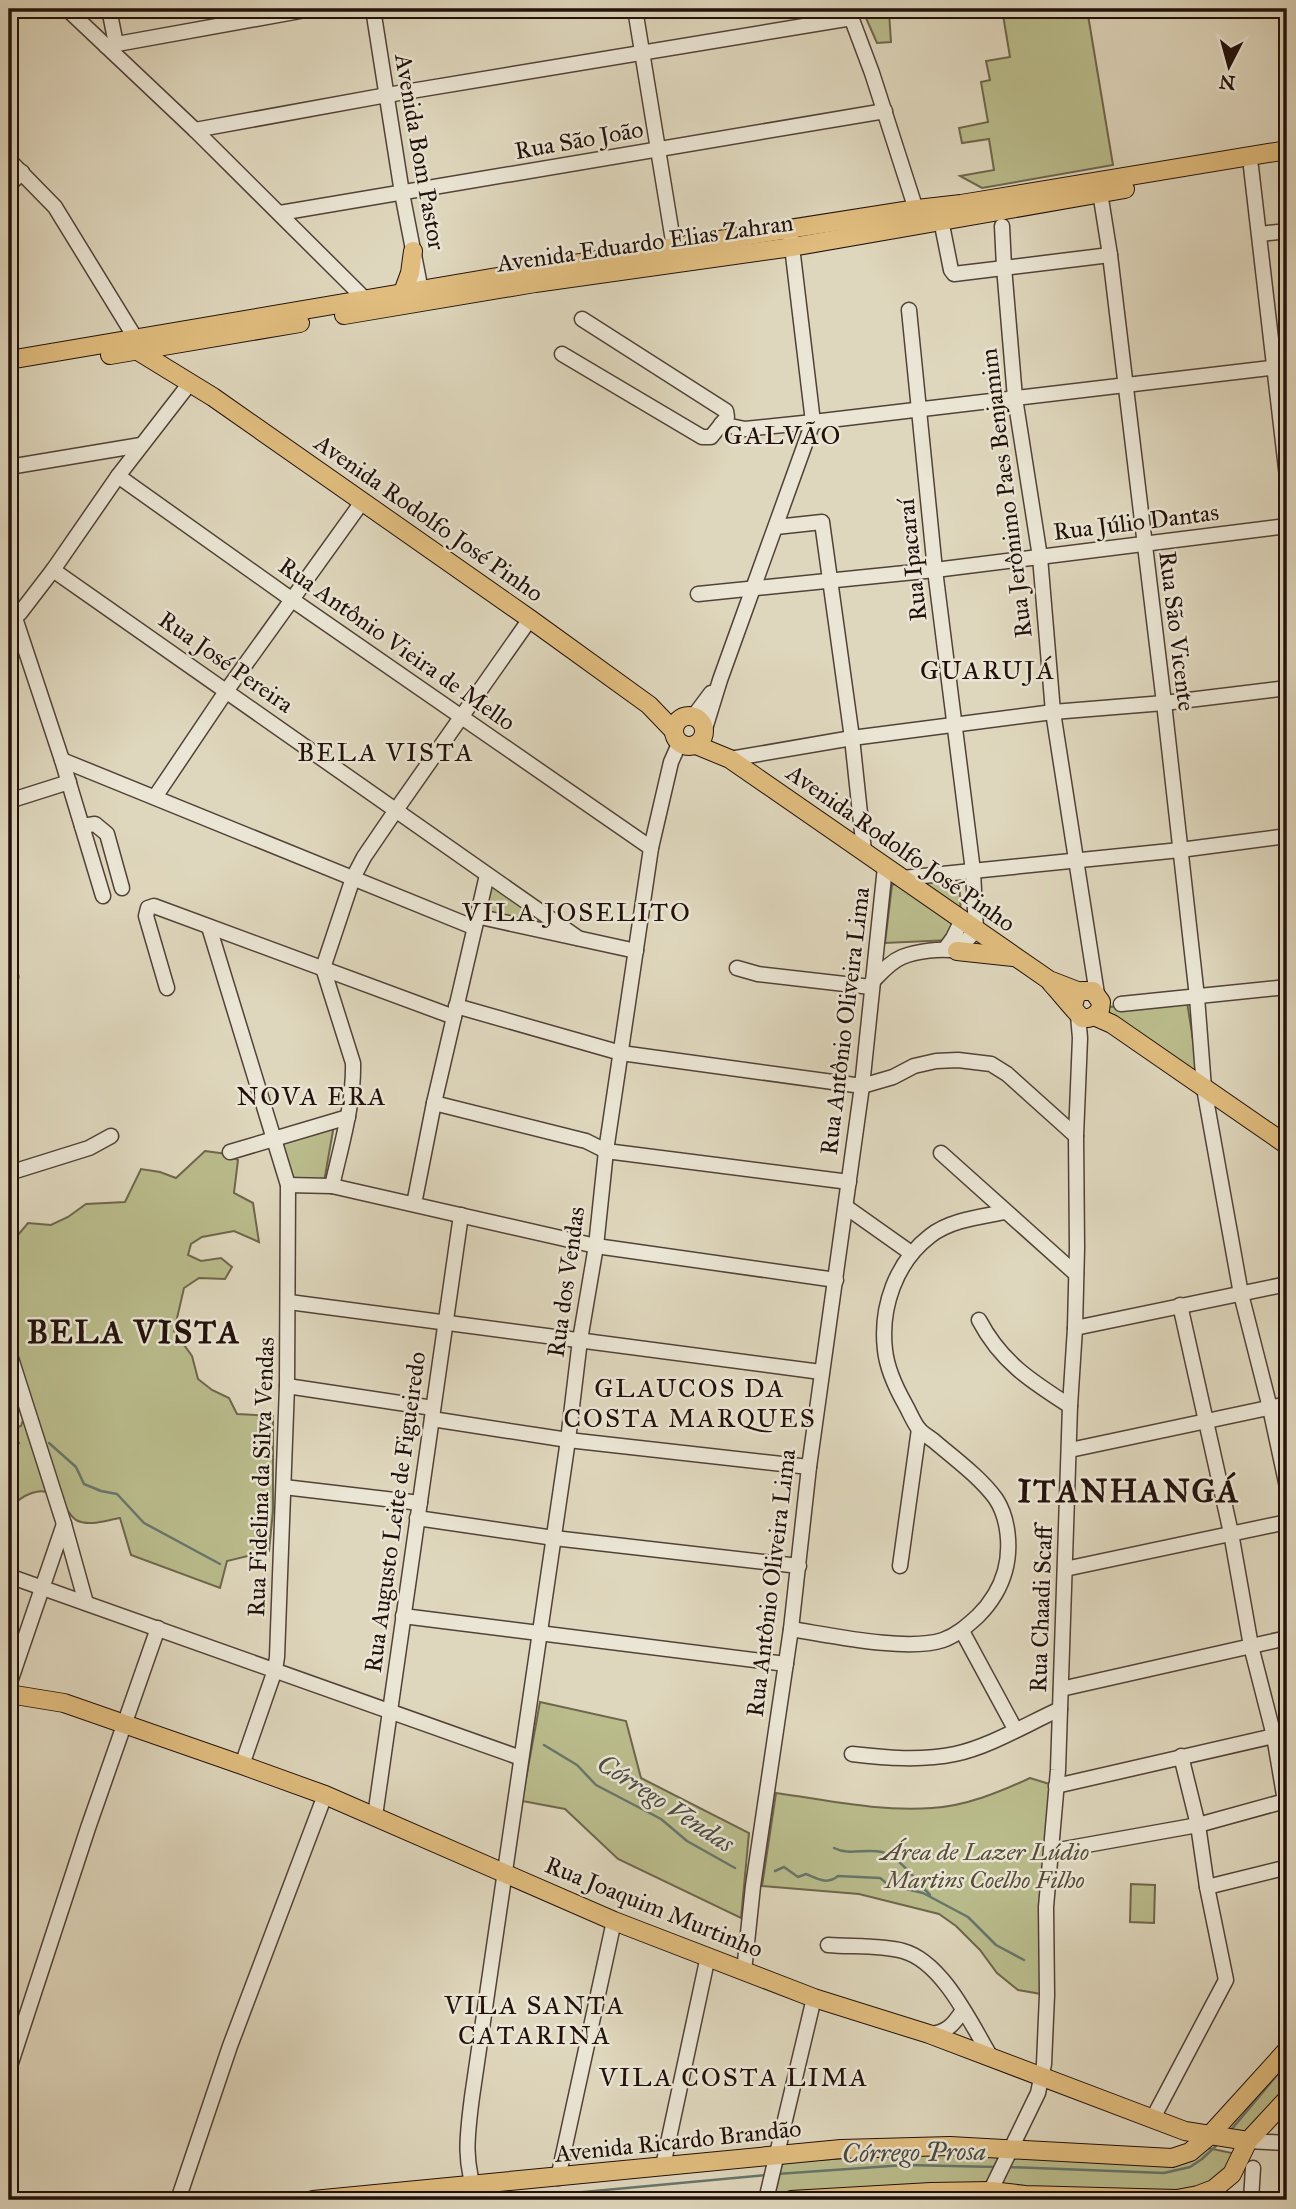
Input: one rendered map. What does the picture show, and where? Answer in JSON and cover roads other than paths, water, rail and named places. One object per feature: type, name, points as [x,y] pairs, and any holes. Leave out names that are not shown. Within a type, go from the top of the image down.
[{"type":"main road","name":"Avenida Eduardo Elias Zahran","points":[[919,216],[941,220],[1287,150]]},
{"type":"main road","name":"Avenida Eduardo Elias Zahran","points":[[9,360],[144,344],[403,292],[422,295],[535,283],[919,216],[961,204],[1287,161]]},
{"type":"main road","points":[[941,220],[961,204]]},
{"type":"main road","name":"Avenida Eduardo Elias Zahran","points":[[9,369],[674,247],[791,238]]},
{"type":"main road","points":[[403,292],[410,273],[413,251]]},
{"type":"main road","name":"Avenida Rodolfo José Pinho","points":[[144,344],[183,379],[530,619],[649,705],[1049,980],[1086,1002],[1112,1024],[1287,1145]]},
{"type":"main road","points":[[951,950],[1016,957]]},
{"type":"main road","name":"Rua Joaquim Murtinho","points":[[9,1694],[64,1703],[242,1765],[325,1795],[614,1921],[814,1998],[929,2034],[1185,2130],[1246,2141]]},
{"type":"main road","name":"Avenida Ricardo Brandão","points":[[313,2200],[475,2193],[558,2178],[663,2166],[774,2166],[841,2149],[904,2146],[1172,2158],[1190,2152],[1214,2136],[1287,2050]]},
{"type":"main road","points":[[791,2200],[905,2193],[1177,2199],[1198,2195],[1214,2189],[1232,2174],[1246,2141],[1287,2099]]},
{"type":"street","points":[[67,9],[111,45],[365,299]]},
{"type":"street","points":[[109,9],[111,45]]},
{"type":"street","points":[[111,45],[311,9]]},
{"type":"street","name":"Avenida Bom Pastor","points":[[373,9],[402,193],[422,295]]},
{"type":"street","points":[[635,9],[674,247]]},
{"type":"street","points":[[195,130],[642,53],[850,13],[919,216]]},
{"type":"street","name":"Rua São João","points":[[280,214],[885,111]]},
{"type":"street","points":[[9,160],[55,207],[144,344]]},
{"type":"street","points":[[1251,167],[1280,367],[1287,477]]},
{"type":"street","points":[[9,185],[22,172]]},
{"type":"street","name":"Rua São Vicente","points":[[1100,187],[1164,703],[1205,1088],[1241,1294],[1287,1487]]},
{"type":"street","points":[[941,220],[954,274],[1110,255]]},
{"type":"street","name":"Rua Jerônimo Paes Benjamim","points":[[1002,226],[1015,398],[1040,557],[1053,712],[1091,961],[1086,1002]]},
{"type":"street","points":[[1261,234],[1287,231]]},
{"type":"street","points":[[791,238],[813,422]]},
{"type":"street","name":"Rua Ipacaraí","points":[[909,310],[935,570],[973,871],[969,925]]},
{"type":"street","points":[[562,354],[702,437],[710,437],[727,417],[726,411],[582,319]]},
{"type":"street","points":[[720,424],[745,429],[1280,367]]},
{"type":"street","points":[[15,617],[53,570],[141,445],[183,379]]},
{"type":"street","name":"Rua dos Vendas","points":[[475,2193],[466,2144],[651,848],[671,762],[720,680],[813,422]]},
{"type":"street","points":[[9,467],[141,445]]},
{"type":"street","name":"Rua Antônio Vieira de Mello","points":[[118,476],[651,848]]},
{"type":"street","points":[[155,797],[227,690],[362,502]]},
{"type":"street","points":[[776,527],[822,522],[852,738],[864,851]]},
{"type":"street","name":"Rua Júlio Dantas","points":[[698,594],[935,570],[1287,526]]},
{"type":"street","name":"Rua José Pereira","points":[[53,570],[578,938]]},
{"type":"street","points":[[9,600],[103,896]]},
{"type":"street","points":[[332,1186],[354,1079],[353,1063],[323,968],[353,878],[396,810],[530,619]]},
{"type":"street","points":[[727,758],[852,738],[1053,712],[1164,703],[1287,688]]},
{"type":"street","points":[[62,760],[353,878],[475,921],[578,938],[636,951]]},
{"type":"street","points":[[9,801],[69,782]]},
{"type":"street","points":[[82,826],[95,824],[107,834],[122,888]]},
{"type":"street","points":[[903,878],[1180,850],[1287,836]]},
{"type":"street","name":"Rua Antônio Oliveira Lima","points":[[744,1971],[766,1792],[799,1566],[808,1467],[862,1086],[886,867]]},
{"type":"street","points":[[414,1204],[434,1102],[486,875]]},
{"type":"street","points":[[167,988],[146,911],[155,906],[323,968],[455,1011],[621,1053],[862,1086],[893,1077],[914,1066],[936,1061],[958,1060],[991,1064],[1007,1074],[1076,1136]]},
{"type":"street","points":[[737,968],[758,974],[872,984],[890,964],[903,957],[951,950],[953,938],[969,925]]},
{"type":"street","name":"Rua Fidelina da Silva Vendas","points":[[209,927],[288,1185],[287,1386],[275,1670],[242,1765]]},
{"type":"street","points":[[877,931],[886,950],[903,957]]},
{"type":"street","points":[[1121,1004],[1287,987]]},
{"type":"street","name":"Rua Chaadi Scaff","points":[[990,2193],[1038,2094],[1044,2064],[1047,1995],[1046,1907],[1053,1852],[1075,1328],[1076,1136],[1080,1038],[1086,1002]]},
{"type":"street","points":[[434,1102],[586,1141],[606,1151],[849,1182]]},
{"type":"street","points":[[230,1152],[348,1116]]},
{"type":"street","points":[[1269,1133],[1287,1132]]},
{"type":"street","points":[[9,1173],[89,1148],[111,1136]]},
{"type":"street","points":[[941,1153],[1076,1274]]},
{"type":"street","points":[[288,1185],[332,1186],[596,1246],[836,1280]]},
{"type":"street","points":[[846,1207],[911,1254]]},
{"type":"street","points":[[791,1629],[910,1645],[944,1640],[962,1631],[987,1606],[1000,1587],[1006,1566],[1008,1540],[1005,1516],[995,1498],[969,1471],[919,1429],[897,1390],[885,1350],[889,1296],[899,1271],[911,1254],[930,1235],[948,1225],[1005,1212]]},
{"type":"street","name":"Rua Augusto Leite de Figueiredo","points":[[375,1816],[461,1215]]},
{"type":"street","points":[[1075,1328],[1287,1284]]},
{"type":"street","points":[[289,1302],[821,1372]]},
{"type":"street","points":[[1053,1852],[1198,1825],[1286,1801],[1280,1735],[1251,1646],[1231,1534],[1180,1305]]},
{"type":"street","points":[[979,1320],[1002,1356],[1030,1381],[1070,1406]]},
{"type":"street","points":[[9,1352],[64,1524],[86,1603]]},
{"type":"street","points":[[287,1386],[568,1440],[808,1467]]},
{"type":"street","points":[[1070,1450],[1287,1404]]},
{"type":"street","points":[[900,1566],[919,1429]]},
{"type":"street","points":[[284,1487],[554,1538],[799,1566]]},
{"type":"street","points":[[1065,1569],[1287,1522]]},
{"type":"street","points":[[9,1685],[64,1524]]},
{"type":"street","points":[[9,1576],[521,1758]]},
{"type":"street","points":[[403,1616],[786,1664]]},
{"type":"street","points":[[9,2068],[85,1836],[158,1628]]},
{"type":"street","points":[[962,1631],[1015,1730]]},
{"type":"street","points":[[1061,1689],[1287,1638]]},
{"type":"street","points":[[852,1754],[925,1758],[956,1754],[1060,1709]]},
{"type":"street","points":[[1056,1786],[1280,1735]]},
{"type":"street","points":[[1153,2118],[1226,1980],[1207,1887],[1198,1825],[1181,1756]]},
{"type":"street","points":[[178,2200],[230,2046],[325,1795]]},
{"type":"street","points":[[1207,1887],[1284,1868]]},
{"type":"street","points":[[558,2178],[614,1921]]},
{"type":"street","points":[[828,1945],[902,1951],[917,1957],[940,1978],[991,2057]]},
{"type":"street","points":[[663,2166],[708,1956]]},
{"type":"street","points":[[766,2198],[814,1998]]},
{"type":"street","points":[[929,2034],[943,2032],[950,2027],[962,2010]]},
{"type":"street","name":"Rua Joaquim Murtinho","points":[[1246,2141],[1287,2143]]},
{"type":"street","points":[[1251,2200],[1253,2168]]},
{"type":"waterway","name":"Córrego Vendas","points":[[9,1444],[19,1443]]},
{"type":"waterway","name":"Córrego Vendas","points":[[49,1443],[76,1467],[84,1484],[117,1494],[144,1523],[220,1564]]},
{"type":"waterway","name":"Córrego Vendas","points":[[544,1745],[577,1765],[596,1785],[661,1819],[687,1841],[735,1868]]},
{"type":"waterway","points":[[834,1848],[882,1852],[901,1864],[930,1895]]},
{"type":"waterway","name":"Córrego Vendas","points":[[775,1871],[784,1867],[798,1877],[806,1874],[826,1881],[838,1876],[880,1878],[889,1885],[923,1893],[968,1917],[996,1945],[1024,1960]]},
{"type":"waterway","name":"Córrego Prosa","points":[[1231,2130],[1287,2063]]},
{"type":"waterway","name":"Córrego Prosa","points":[[1008,2167],[1164,2173],[1190,2167],[1219,2143]]},
{"type":"waterway","name":"Córrego Prosa","points":[[777,2174],[905,2165],[998,2167]]},
{"type":"waterway","name":"Córrego Prosa","points":[[496,2200],[767,2175]]},
{"type":"district","name":"GALVÃO","points":[[783,435]]},
{"type":"district","name":"GUARUJÁ","points":[[988,670]]},
{"type":"district","name":"BELA VISTA","points":[[386,752]]},
{"type":"district","name":"VILA JOSELITO","points":[[577,912]]},
{"type":"district","name":"NOVA ERA","points":[[312,1096]]},
{"type":"district","name":"BELA VISTA","points":[[134,1332]]},
{"type":"district","name":"GLAUCOS DA COSTA MARQUES","points":[[690,1403]]},
{"type":"district","name":"ITANHANGÁ","points":[[1129,1491]]},
{"type":"district","name":"VILA SANTA CATARINA","points":[[535,2020]]},
{"type":"district","name":"VILA COSTA LIMA","points":[[734,2077]]},
{"type":"park label","name":"Área de Lazer Lúdio Martins Coelho Filho","points":[[985,1866]]}]
